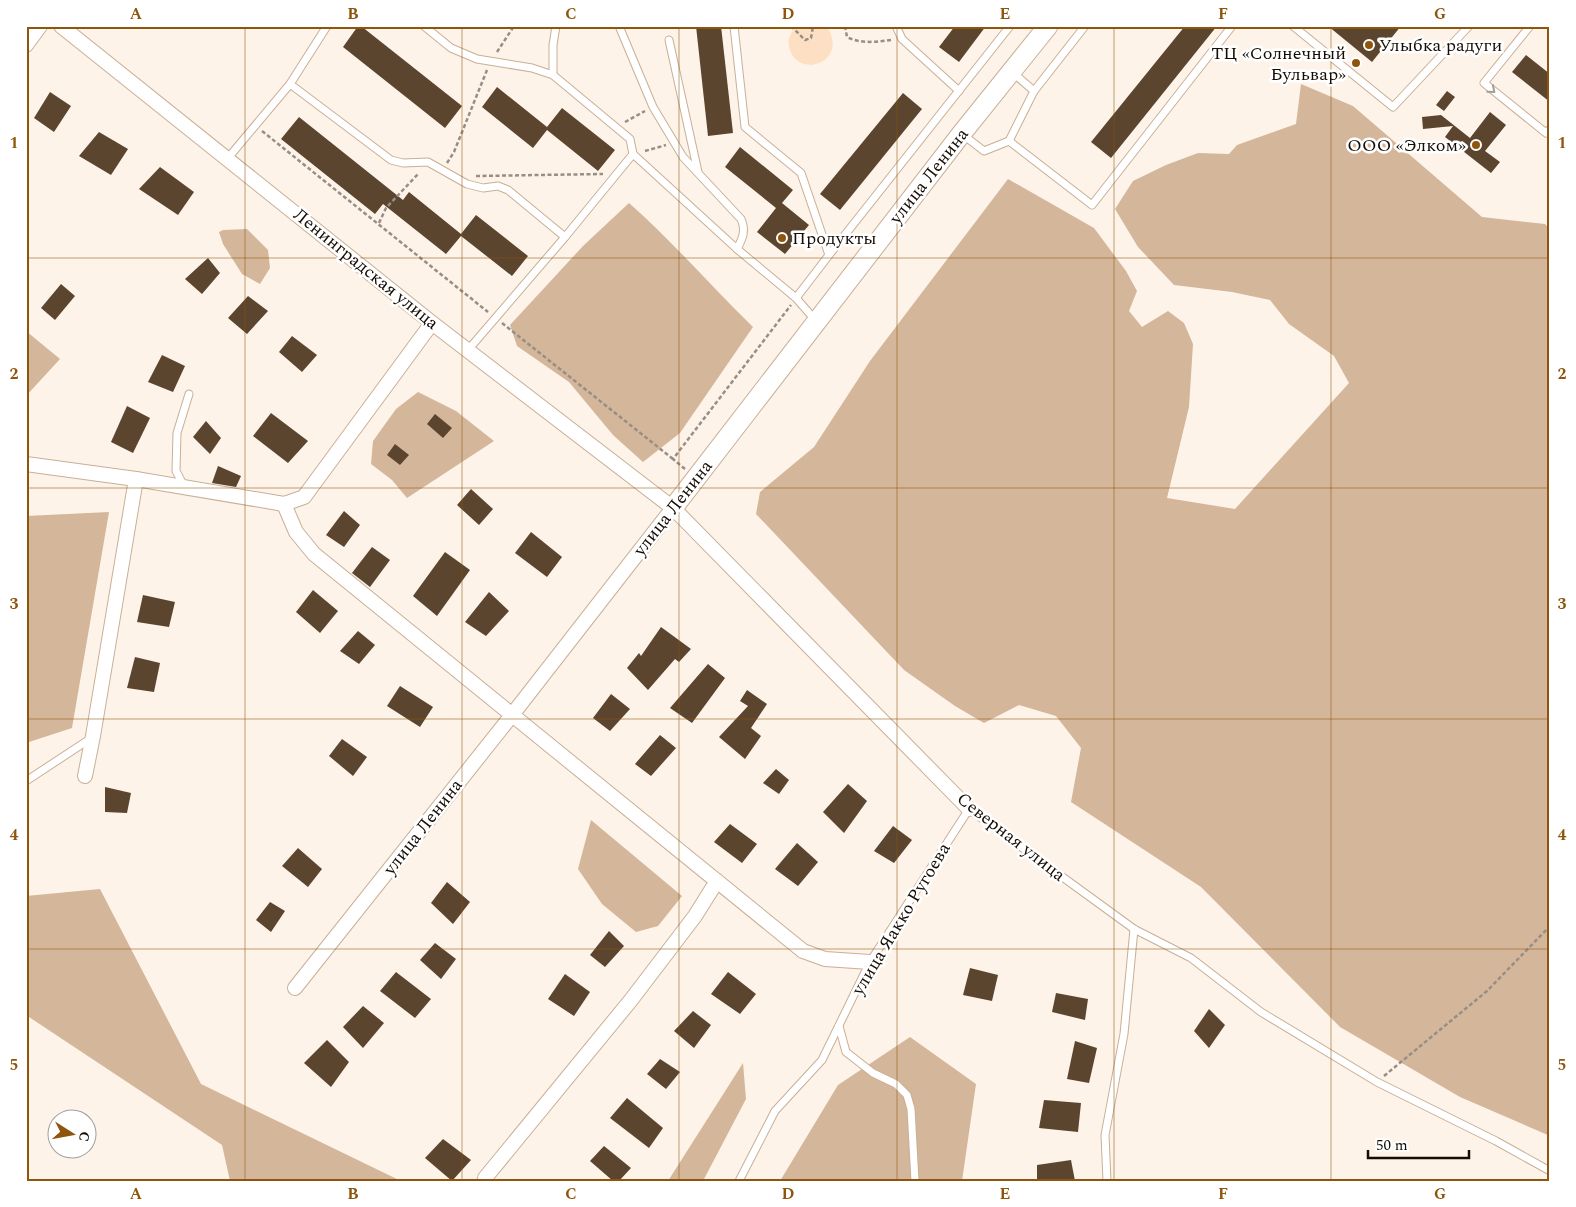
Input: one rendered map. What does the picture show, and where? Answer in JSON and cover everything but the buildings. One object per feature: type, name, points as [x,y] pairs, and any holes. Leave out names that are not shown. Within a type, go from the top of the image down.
[{"type":"street","points":[[26,45],[40,26]]},
{"type":"street","name":"Ленинградская улица","points":[[61,26],[432,323],[674,508]]},
{"type":"street","name":"улица Ленина","points":[[296,988],[674,508],[816,321],[1048,26]]},
{"type":"street","points":[[26,464],[136,479],[284,504],[304,497],[432,323]]},
{"type":"street","points":[[85,776],[94,736],[136,479]]},
{"type":"street","points":[[284,504],[296,532],[314,554],[803,951],[824,959],[870,962]]},
{"type":"street","name":"Северная улица","points":[[674,508],[970,809]]},
{"type":"street","points":[[485,1178],[631,1000],[695,916],[717,881]]},
{"type":"lane","points":[[228,158],[290,84],[326,26]]},
{"type":"lane","points":[[424,26],[452,48],[477,59],[532,68],[553,75],[630,139],[633,154],[737,249],[796,298],[816,321]]},
{"type":"lane","points":[[553,75],[553,45],[556,26]]},
{"type":"lane","points":[[620,26],[653,107],[683,157],[741,219],[744,227],[743,239],[737,249]]},
{"type":"lane","points":[[734,26],[745,127],[801,173],[830,256]]},
{"type":"lane","points":[[896,26],[902,39],[959,91]]},
{"type":"lane","points":[[796,298],[1010,26]]},
{"type":"lane","points":[[962,134],[984,151],[1009,141],[1034,91],[1085,26]]},
{"type":"lane","points":[[1009,141],[1092,206],[1232,26]]},
{"type":"lane","points":[[1292,26],[1393,108],[1469,26]]},
{"type":"lane","points":[[1530,26],[1484,83],[1546,133],[1550,129]]},
{"type":"lane","points":[[669,40],[698,173]]},
{"type":"lane","points":[[1012,72],[1034,91]]},
{"type":"lane","points":[[290,84],[391,160],[403,163],[428,162],[468,184],[484,188],[498,186],[508,190],[565,237]]},
{"type":"lane","points":[[468,350],[633,154]]},
{"type":"lane","points":[[184,487],[176,471],[177,433],[189,394]]},
{"type":"lane","points":[[26,781],[94,736]]},
{"type":"lane","name":"Северная улица","points":[[970,809],[1134,930],[1191,958],[1261,1012],[1377,1082],[1496,1141],[1550,1172]]},
{"type":"lane","name":"улица Яакко Ругоева","points":[[739,1181],[775,1110],[822,1060],[870,962],[970,809]]},
{"type":"lane","points":[[1107,1181],[1105,1135],[1124,1034],[1134,930]]},
{"type":"lane","points":[[839,1026],[846,1052],[873,1073],[896,1084],[906,1095],[911,1109],[915,1181]]},
{"type":"path","points":[[442,170],[454,152],[479,86],[491,61],[514,26]]},
{"type":"path","points":[[791,26],[805,40],[811,38],[813,26]]},
{"type":"path","points":[[844,26],[847,37],[856,41],[878,42],[902,39]]},
{"type":"path","points":[[615,127],[653,107]]},
{"type":"path","points":[[255,126],[696,478]]},
{"type":"path","points":[[633,154],[675,143]]},
{"type":"path","points":[[379,224],[386,208],[428,162]]},
{"type":"path","points":[[456,177],[500,174],[534,176],[568,173],[597,175],[619,171]]},
{"type":"path","points":[[673,459],[796,298]]},
{"type":"path","points":[[1377,1082],[1487,991],[1550,926]]},
{"type":"shaded area","points":[[797,26],[827,27],[832,39],[832,50],[827,58],[820,63],[811,65],[802,63],[794,57],[789,47],[789,38]]},
{"type":"shaded area","points":[[1301,84],[1353,106],[1482,217],[1545,224],[1550,229],[1550,1136],[1460,1097],[1340,1027],[1201,887],[1071,802],[1081,748],[1056,716],[1019,705],[984,723],[955,706],[904,670],[756,514],[760,492],[814,447],[870,361],[1008,179],[1094,228],[1126,271],[1137,291],[1129,311],[1142,327],[1168,311],[1184,323],[1193,344],[1189,407],[1167,498],[1235,509],[1349,383],[1334,356],[1289,324],[1270,300],[1232,292],[1174,285],[1138,247],[1115,209],[1133,181],[1166,165],[1198,153],[1229,154],[1237,145],[1296,124]]},
{"type":"shaded area","points":[[629,203],[753,327],[680,433],[643,462],[613,435],[569,382],[517,346],[510,325],[583,246]]},
{"type":"shaded area","points":[[247,229],[268,250],[270,268],[260,284],[242,274],[223,244],[219,232],[223,230]]},
{"type":"shaded area","points":[[26,331],[60,359],[26,396]]},
{"type":"shaded area","points":[[418,392],[456,411],[494,441],[407,498],[392,480],[371,464],[373,441],[396,409]]},
{"type":"shaded area","points":[[109,512],[72,728],[26,743],[26,516]]},
{"type":"shaded area","points":[[591,820],[682,896],[658,926],[636,932],[602,904],[578,869]]},
{"type":"shaded area","points":[[100,889],[201,1084],[401,1181],[230,1181],[222,1145],[26,1015],[26,896]]},
{"type":"shaded area","points":[[910,1037],[976,1084],[962,1181],[780,1181],[838,1085]]},
{"type":"shaded area","points":[[743,1063],[746,1099],[703,1181],[668,1181]]},
{"type":"place","name":"Улыбка радуги","points":[[1369,45]]},
{"type":"place","name":"ТЦ «Солнечный Бульвар»","points":[[1356,63]]},
{"type":"place","name":"ООО «Элком»","points":[[1476,145]]},
{"type":"place","name":"Продукты","points":[[782,238]]}]
